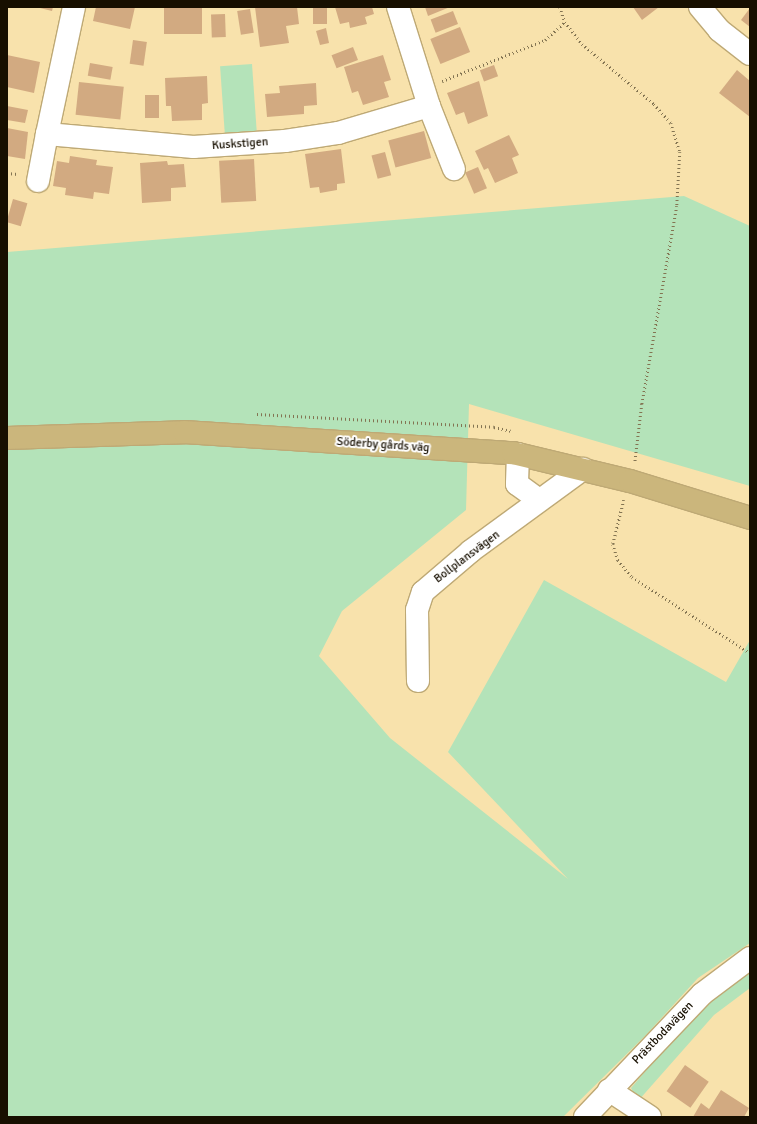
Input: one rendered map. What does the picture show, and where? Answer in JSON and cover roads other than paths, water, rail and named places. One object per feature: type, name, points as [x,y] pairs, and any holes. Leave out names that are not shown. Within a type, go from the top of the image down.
[{"type":"main road","name":"Söderby gårds väg","points":[[7,438],[184,432],[518,454],[630,481],[750,518]]},
{"type":"street","points":[[38,181],[74,7]]},
{"type":"street","points":[[398,7],[426,97],[454,169]]},
{"type":"street","points":[[700,7],[719,30],[750,54]]},
{"type":"street","name":"Kuskstigen","points":[[47,134],[193,147],[285,142],[338,133],[426,97]]},
{"type":"street","points":[[518,454],[517,484],[539,500]]},
{"type":"street","name":"Bollplansvägen","points":[[418,680],[417,610],[423,592],[539,500],[583,469]]},
{"type":"street","name":"Prästbodavägen","points":[[585,1117],[609,1090],[702,994],[750,958]]},
{"type":"street","points":[[609,1090],[650,1117]]}]
